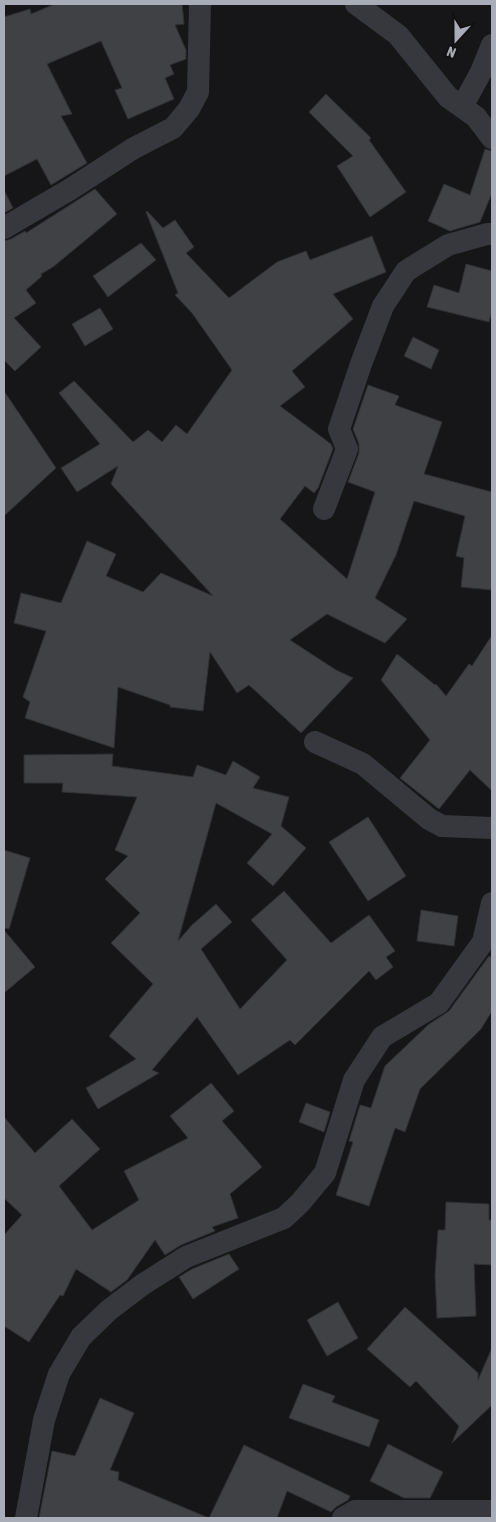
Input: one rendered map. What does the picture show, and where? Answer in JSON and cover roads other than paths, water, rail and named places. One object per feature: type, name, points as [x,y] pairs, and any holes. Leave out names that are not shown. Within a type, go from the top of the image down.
[{"type":"street","points":[[4,228],[69,190],[134,148],[173,128],[189,110],[198,92],[200,4]]},
{"type":"street","points":[[356,4],[398,35],[448,97],[476,117],[492,138]]},
{"type":"street","points":[[462,107],[481,72],[492,45]]},
{"type":"street","points":[[324,509],[347,449],[339,429],[360,364],[383,306],[406,272],[448,245],[492,234]]},
{"type":"street","points":[[315,742],[363,764],[428,820],[442,826],[492,828]]},
{"type":"street","points":[[26,1518],[44,1420],[59,1374],[81,1337],[109,1310],[142,1285],[186,1257],[284,1218],[300,1203],[325,1174],[354,1080],[382,1037],[439,1003],[488,943],[492,903]]},
{"type":"street","points":[[343,1518],[354,1511],[492,1511]]}]
